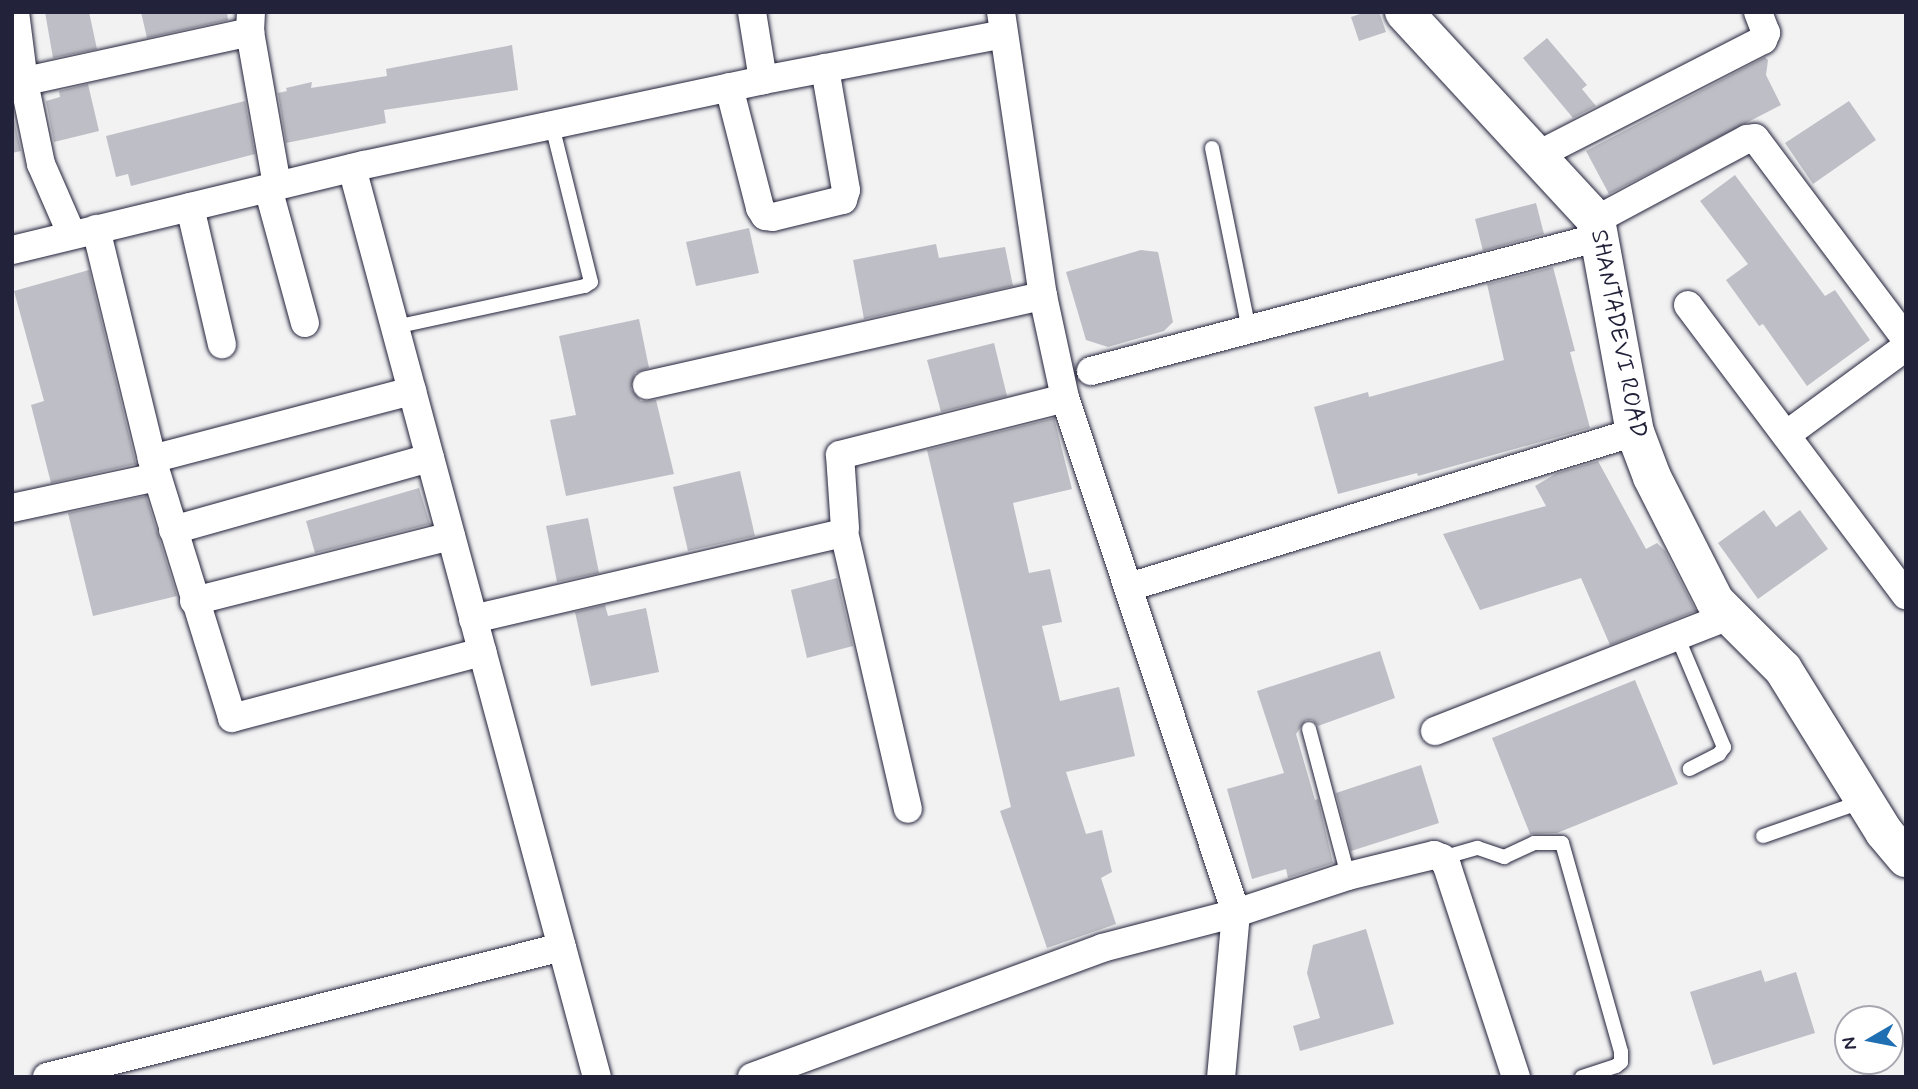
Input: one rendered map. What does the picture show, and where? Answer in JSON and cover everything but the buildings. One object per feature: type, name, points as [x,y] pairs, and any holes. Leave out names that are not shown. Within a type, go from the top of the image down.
[{"type":"street","points":[[15,12],[18,83],[41,164],[84,232],[194,601],[232,718],[482,652]]},
{"type":"street","points":[[752,12],[763,80]]},
{"type":"street","name":"SHANTADEVI ROAD","points":[[1404,12],[1538,155],[1598,228],[1635,432],[1652,477],[1714,601],[1783,669],[1865,801],[1906,858]]},
{"type":"street","points":[[1538,155],[1763,40],[1766,33],[1758,12]]},
{"type":"street","points":[[18,83],[251,22],[272,187],[305,323]]},
{"type":"street","points":[[12,250],[352,168],[825,68],[1003,23],[1043,296],[1065,398],[1236,913],[1221,1077]]},
{"type":"street","points":[[729,87],[760,208],[765,216],[773,217],[837,204],[843,200],[846,190],[825,68]]},
{"type":"street","points":[[1091,371],[1249,330],[1598,228],[1747,139],[1755,138],[1906,339]]},
{"type":"street","points":[[352,168],[597,1077]]},
{"type":"street","points":[[190,207],[222,344]]},
{"type":"street","points":[[647,385],[1043,296]]},
{"type":"street","points":[[1688,305],[1906,596]]},
{"type":"street","points":[[1786,435],[1906,347]]},
{"type":"street","points":[[12,508],[412,391]]},
{"type":"street","points":[[908,809],[844,532],[840,455],[1065,398]]},
{"type":"street","points":[[1129,587],[1635,432]]},
{"type":"street","points":[[173,530],[430,458]]},
{"type":"street","points":[[473,619],[844,532]]},
{"type":"street","points":[[194,601],[451,536]]},
{"type":"street","points":[[1435,731],[1731,615]]},
{"type":"street","points":[[752,1077],[1102,948],[1236,913],[1348,876],[1426,856],[1442,858],[1516,1077]]},
{"type":"street","points":[[47,1077],[562,947]]},
{"type":"lane","points":[[395,327],[584,286],[590,282],[552,125]]},
{"type":"lane","points":[[1212,148],[1249,330]]},
{"type":"lane","points":[[1677,636],[1724,747],[1719,754],[1690,769]]},
{"type":"lane","points":[[1309,729],[1348,876]]},
{"type":"lane","points":[[1763,836],[1865,801]]},
{"type":"lane","points":[[1442,858],[1478,848],[1504,857],[1534,843],[1562,843],[1621,1052],[1621,1062],[1616,1066],[1583,1077]]}]
